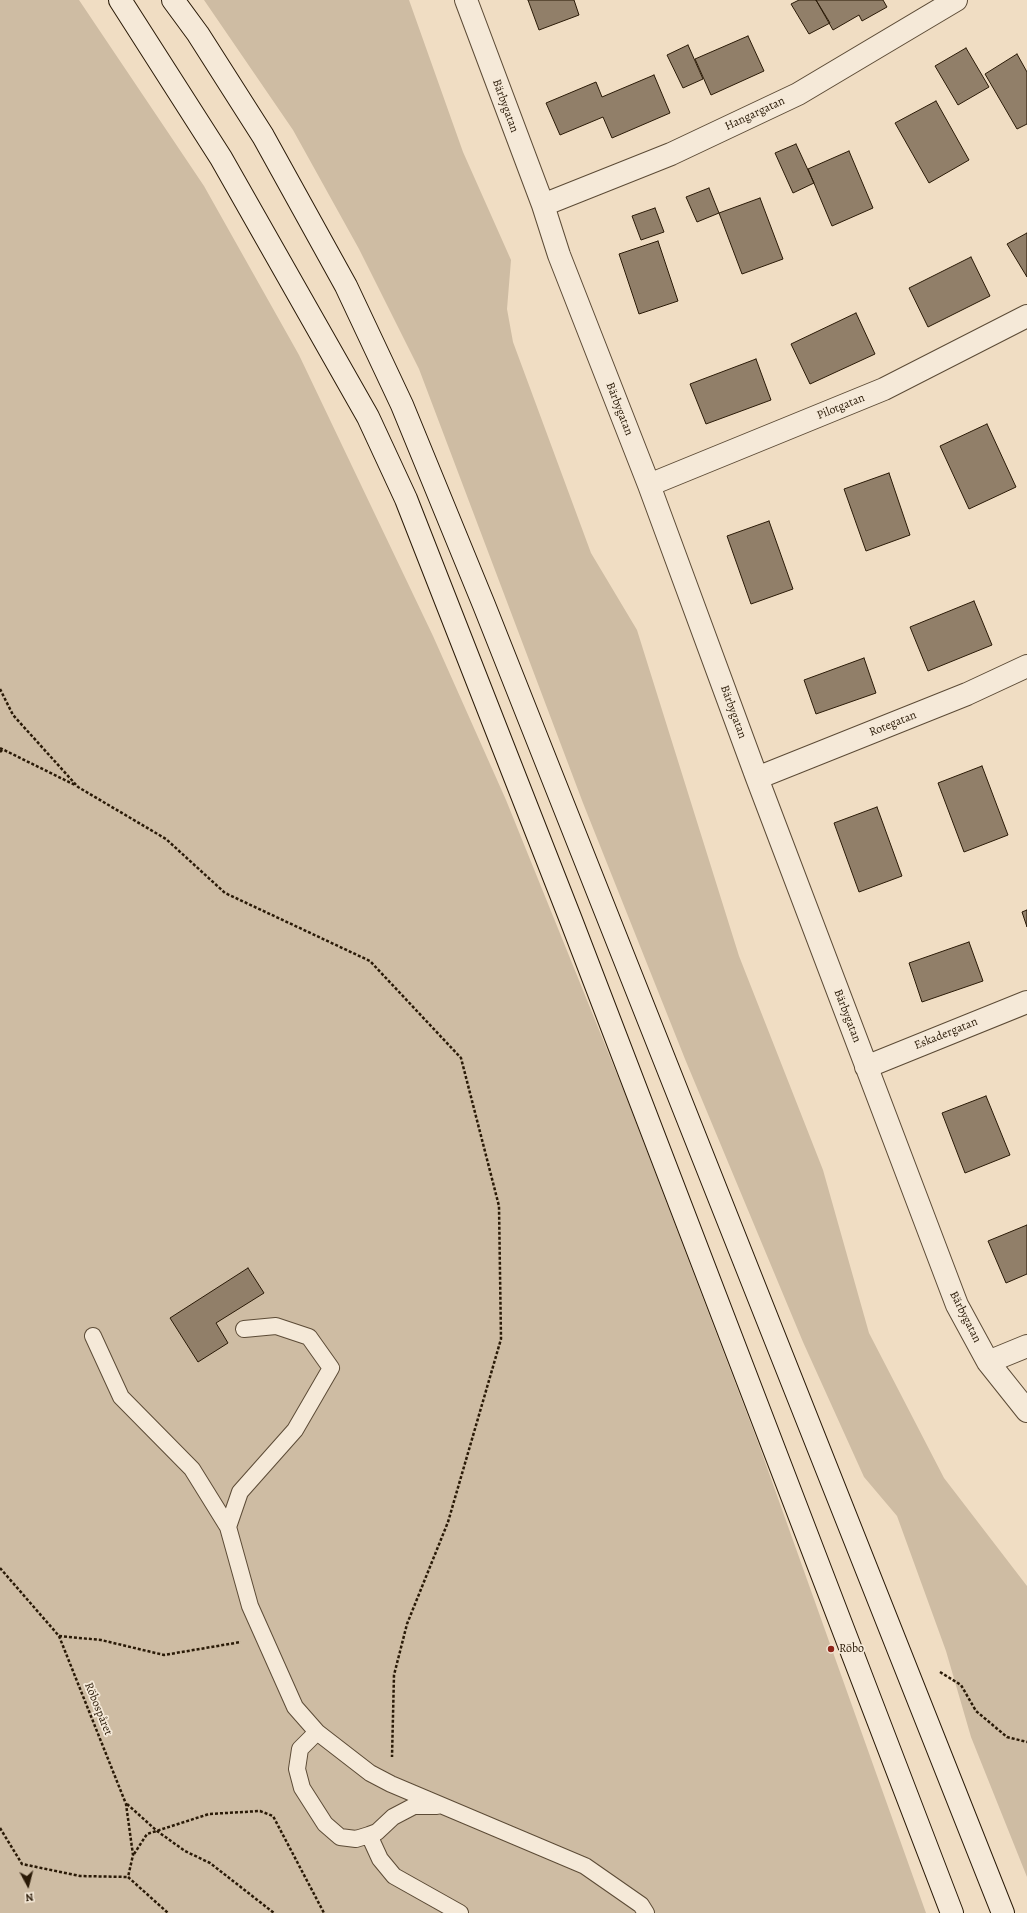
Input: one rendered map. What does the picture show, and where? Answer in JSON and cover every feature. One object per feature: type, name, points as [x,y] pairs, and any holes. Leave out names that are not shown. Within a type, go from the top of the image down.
[{"type":"main road","points":[[120,0],[222,158],[368,417],[406,499],[574,928],[952,1913]]},
{"type":"main road","points":[[173,0],[198,34],[263,136],[346,286],[402,405],[484,605],[1003,1913]]},
{"type":"main road","name":"Bärbygatan","points":[[466,0],[543,206],[559,255],[649,485],[757,778],[957,1305],[988,1362],[1027,1411]]},
{"type":"main road","name":"Hangargatan","points":[[543,206],[671,154],[798,94],[956,0]]},
{"type":"main road","name":"Pilotgatan","points":[[649,485],[884,389],[1027,316]]},
{"type":"main road","name":"Rotegatan","points":[[757,778],[967,694],[1027,666]]},
{"type":"main road","name":"Eskadergatan","points":[[866,1067],[1027,1002]]},
{"type":"main road","points":[[988,1362],[1027,1346]]},
{"type":"lane","points":[[228,1527],[240,1492],[295,1430],[331,1368],[309,1337],[276,1326],[244,1329]]},
{"type":"lane","points":[[93,1336],[121,1397],[192,1469],[228,1527],[250,1606],[295,1707],[318,1732],[370,1773],[391,1784],[585,1866],[641,1905],[646,1913]]},
{"type":"lane","points":[[318,1732],[300,1749],[297,1769],[302,1788],[324,1824],[340,1837],[356,1839],[377,1832],[393,1817],[414,1806],[444,1806]]},
{"type":"lane","points":[[369,1835],[380,1859],[394,1876],[460,1913]]},
{"type":"path","points":[[0,689],[12,715],[78,787]]},
{"type":"path","points":[[0,752],[2,748],[78,787],[166,839],[225,893],[370,961],[461,1058],[499,1206],[501,1339],[448,1522],[407,1624],[394,1675],[391,1784]]},
{"type":"path","name":"Röbospåret","points":[[0,1568],[59,1636],[126,1804],[133,1855],[128,1877]]},
{"type":"path","points":[[59,1636],[101,1640],[164,1655],[234,1644],[263,1635]]},
{"type":"path","points":[[940,1672],[961,1685],[976,1711],[1006,1737],[1027,1742]]},
{"type":"path","points":[[126,1804],[157,1831],[185,1851],[210,1863],[274,1913]]},
{"type":"path","points":[[133,1855],[148,1834],[209,1814],[260,1811],[273,1816],[324,1913]]},
{"type":"path","points":[[0,1828],[22,1864],[80,1876],[128,1877],[168,1913]]},
{"type":"shaded area","points":[[0,0],[79,0],[204,186],[299,355],[433,636],[506,800],[625,1094],[759,1445],[926,1913],[0,1913]]},
{"type":"shaded area","points":[[204,0],[409,0],[463,152],[511,260],[507,309],[513,342],[591,553],[637,630],[739,956],[823,1170],[869,1333],[944,1478],[1027,1586],[1027,1877],[971,1737],[946,1651],[897,1516],[864,1477],[803,1342],[685,1059],[583,803],[419,369],[359,249],[293,130]]},
{"type":"building","points":[[528,0],[574,0],[579,15],[539,30]]},
{"type":"building","points":[[799,0],[816,0],[830,23],[809,34],[791,4]]},
{"type":"building","points":[[816,0],[883,0],[887,7],[862,21],[859,15],[833,30]]},
{"type":"building","points":[[748,36],[764,71],[711,95],[695,59]]},
{"type":"building","points":[[688,45],[703,79],[683,88],[667,55]]},
{"type":"building","points":[[966,48],[989,87],[958,105],[935,66]]},
{"type":"building","points":[[1017,54],[1027,72],[1027,124],[1017,129],[985,74]]},
{"type":"building","points":[[654,75],[670,113],[612,138],[603,117],[560,135],[546,103],[596,82],[602,97]]},
{"type":"building","points":[[936,101],[969,160],[929,183],[895,123]]},
{"type":"building","points":[[796,144],[814,183],[793,193],[775,153]]},
{"type":"building","points":[[849,151],[873,208],[832,226],[808,169]]},
{"type":"building","points":[[709,188],[719,213],[697,222],[686,197]]},
{"type":"building","points":[[760,198],[783,259],[742,274],[719,213]]},
{"type":"building","points":[[655,208],[664,232],[641,240],[632,216]]},
{"type":"building","points":[[1027,233],[1027,277],[1007,244]]},
{"type":"building","points":[[658,241],[678,301],[639,314],[619,254]]},
{"type":"building","points":[[971,257],[990,296],[928,327],[909,288]]},
{"type":"building","points":[[856,313],[875,354],[810,384],[791,344]]},
{"type":"building","points":[[756,359],[771,400],[706,424],[690,384]]},
{"type":"building","points":[[987,424],[1016,487],[969,509],[940,446]]},
{"type":"building","points":[[889,473],[910,535],[866,551],[844,489]]},
{"type":"building","points":[[769,521],[793,589],[751,604],[727,536]]},
{"type":"building","points":[[974,601],[992,645],[928,671],[910,627]]},
{"type":"building","points":[[864,658],[876,693],[816,714],[804,680]]},
{"type":"building","points":[[982,766],[1008,835],[964,852],[938,783]]},
{"type":"building","points":[[877,807],[902,876],[859,892],[834,823]]},
{"type":"building","points":[[1027,910],[1027,927],[1022,912]]},
{"type":"building","points":[[969,942],[983,981],[922,1002],[909,963]]},
{"type":"building","points":[[986,1096],[1010,1155],[965,1173],[942,1113]]},
{"type":"building","points":[[1027,1225],[1027,1274],[1006,1283],[988,1241]]},
{"type":"building","points":[[248,1268],[264,1293],[216,1323],[228,1343],[198,1362],[170,1318]]},
{"type":"place","name":"Röbo","points":[[831,1649]]}]
